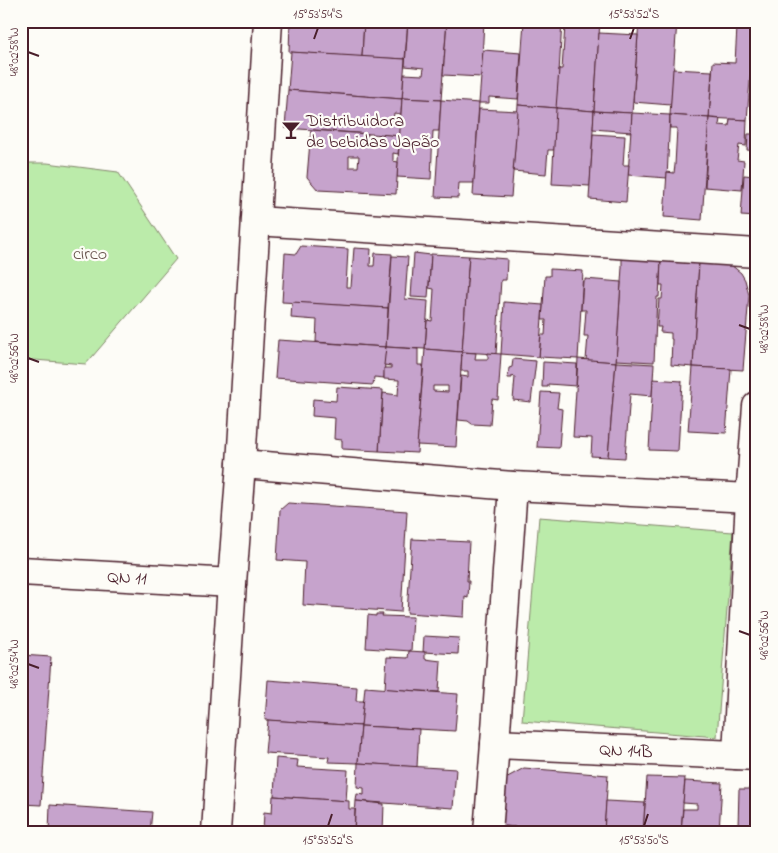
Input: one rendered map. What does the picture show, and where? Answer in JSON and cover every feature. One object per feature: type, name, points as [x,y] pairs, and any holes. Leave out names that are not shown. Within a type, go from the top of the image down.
[{"type":"street","points":[[216,832],[268,21]]},
{"type":"street","points":[[256,221],[757,253]]},
{"type":"street","points":[[747,756],[750,498],[757,406]]},
{"type":"street","points":[[241,464],[513,486],[750,498]]},
{"type":"street","points":[[488,832],[513,486]]},
{"type":"street","name":"QN 11","points":[[21,571],[232,583]]},
{"type":"street","name":"QN 14B","points":[[495,744],[747,756]]},
{"type":"green space","name":"circo","points":[[21,163],[47,163],[118,172],[176,259],[86,364],[21,359]]},
{"type":"green space","points":[[539,517],[733,532],[717,737],[522,721]]},
{"type":"building","points":[[290,21],[364,21],[362,57],[289,52]]},
{"type":"building","points":[[364,21],[408,21],[405,59],[362,57]]},
{"type":"building","points":[[408,21],[447,21],[441,100],[402,98],[404,74],[423,75],[424,68],[405,66]]},
{"type":"building","points":[[447,21],[484,21],[481,77],[443,75]]},
{"type":"building","points":[[524,21],[562,21],[557,108],[518,105]]},
{"type":"building","points":[[577,21],[600,21],[594,111],[556,108],[559,69],[562,69],[565,26],[577,26]]},
{"type":"building","points":[[639,21],[677,21],[671,105],[633,102]]},
{"type":"building","points":[[754,21],[757,21],[757,121],[752,120],[756,64],[752,63]]},
{"type":"building","points":[[737,27],[754,28],[747,120],[709,118],[713,62],[735,63]]},
{"type":"building","points":[[599,33],[638,35],[632,113],[594,111]]},
{"type":"building","points":[[483,50],[521,53],[518,99],[489,97],[489,103],[479,103]]},
{"type":"building","points":[[291,52],[405,59],[402,99],[288,90]]},
{"type":"building","points":[[673,69],[712,71],[709,118],[670,115]]},
{"type":"building","points":[[288,90],[402,99],[401,114],[394,113],[393,121],[401,122],[400,136],[285,128]]},
{"type":"building","points":[[402,98],[441,100],[439,131],[433,131],[431,179],[397,177]]},
{"type":"building","points":[[441,100],[479,103],[474,183],[459,183],[458,198],[435,197]]},
{"type":"building","points":[[518,105],[557,108],[554,150],[548,150],[546,174],[513,171]]},
{"type":"building","points":[[556,108],[594,111],[590,186],[552,184]]},
{"type":"building","points":[[479,109],[518,111],[511,197],[473,195]]},
{"type":"building","points":[[594,111],[632,113],[631,132],[593,129]]},
{"type":"building","points":[[632,113],[670,115],[667,178],[628,175]]},
{"type":"building","points":[[670,115],[709,118],[702,220],[664,217],[667,172],[674,173],[675,165],[677,128],[670,128]]},
{"type":"building","points":[[709,118],[720,119],[719,125],[729,126],[730,119],[747,120],[746,146],[739,145],[737,160],[744,161],[742,190],[705,187]]},
{"type":"building","points":[[311,130],[368,134],[367,142],[378,143],[379,134],[400,136],[398,154],[393,153],[393,161],[398,162],[396,194],[318,190],[307,177]],"holes":[[[349,156],[359,156],[358,167],[349,167]]]},
{"type":"building","points":[[593,134],[625,136],[623,165],[629,165],[626,202],[589,199]]},
{"type":"building","points":[[748,134],[757,134],[757,151],[747,150]]},
{"type":"building","points":[[755,153],[757,153],[757,217],[741,216],[744,175],[754,176]]},
{"type":"building","points":[[301,246],[348,249],[346,287],[351,287],[354,248],[371,249],[370,266],[374,266],[375,253],[392,254],[388,308],[282,302],[285,253],[296,254]]},
{"type":"building","points":[[414,253],[431,255],[428,298],[411,297]]},
{"type":"building","points":[[431,254],[469,256],[462,352],[425,349],[427,320],[432,321],[434,289],[429,288]]},
{"type":"building","points":[[392,256],[408,257],[405,299],[428,301],[425,349],[386,347]]},
{"type":"building","points":[[469,256],[507,259],[506,280],[501,280],[496,354],[462,352]]},
{"type":"building","points":[[622,258],[661,260],[654,362],[616,360]]},
{"type":"building","points":[[661,260],[699,262],[693,367],[671,365],[671,333],[660,332],[661,327],[657,327],[659,299],[662,299],[663,285],[660,285]]},
{"type":"building","points":[[699,263],[731,265],[741,273],[745,280],[749,295],[743,370],[693,367]]},
{"type":"building","points":[[550,269],[583,271],[578,359],[539,357],[541,335],[545,335],[546,320],[542,320],[545,276],[550,276]]},
{"type":"building","points":[[585,279],[621,282],[616,362],[586,360],[588,336],[584,336],[586,310],[581,310],[583,281]]},
{"type":"building","points":[[292,302],[388,308],[386,347],[316,342],[317,320],[291,318]]},
{"type":"building","points":[[504,302],[543,305],[539,357],[501,354]]},
{"type":"building","points":[[278,340],[386,347],[384,378],[374,377],[373,385],[275,378]]},
{"type":"building","points":[[386,347],[418,349],[418,365],[423,365],[417,453],[379,451],[383,393],[398,395],[399,380],[384,379],[384,368],[391,368],[391,366],[384,365]]},
{"type":"building","points":[[425,349],[462,352],[456,447],[417,445]],"holes":[[[433,386],[448,386],[448,392],[433,391]]]},
{"type":"building","points":[[462,352],[476,353],[475,359],[488,359],[488,353],[501,354],[498,400],[492,399],[490,425],[472,424],[468,421],[458,420],[461,376],[468,377],[468,371],[461,371]]},
{"type":"building","points":[[513,359],[536,361],[531,402],[513,400],[515,377],[508,378],[509,368],[512,367]]},
{"type":"building","points":[[578,359],[616,362],[608,457],[591,456],[592,438],[573,437]]},
{"type":"building","points":[[543,362],[577,364],[576,386],[548,384],[548,387],[542,387]]},
{"type":"building","points":[[616,362],[654,364],[652,396],[630,394],[625,458],[608,457]]},
{"type":"building","points":[[693,367],[731,369],[726,433],[688,431]]},
{"type":"building","points":[[653,379],[682,381],[678,451],[649,450]]},
{"type":"building","points":[[337,387],[383,390],[379,451],[342,449],[342,440],[334,439],[335,418],[312,416],[313,399],[336,401]]},
{"type":"building","points":[[541,392],[559,393],[557,408],[562,409],[559,448],[537,447]]},
{"type":"building","points":[[288,503],[407,511],[401,612],[303,605],[305,562],[277,560],[280,510]]},
{"type":"building","points":[[412,539],[469,542],[468,598],[465,597],[464,617],[407,613]]},
{"type":"building","points":[[376,614],[383,614],[382,616],[413,617],[411,651],[366,648],[368,615],[376,616]]},
{"type":"building","points":[[424,636],[459,638],[458,654],[423,652]]},
{"type":"building","points":[[409,651],[425,652],[425,659],[441,661],[439,692],[385,689],[387,657],[408,658]]},
{"type":"building","points":[[21,655],[51,657],[41,805],[21,804]]},
{"type":"building","points":[[268,680],[357,687],[356,701],[364,701],[361,726],[265,720]]},
{"type":"building","points":[[365,687],[458,694],[455,731],[361,726]]},
{"type":"building","points":[[268,720],[361,726],[358,763],[328,762],[329,757],[265,753]]},
{"type":"building","points":[[361,726],[419,729],[417,767],[358,763]]},
{"type":"building","points":[[276,758],[298,760],[297,767],[348,770],[346,801],[274,796]]},
{"type":"building","points":[[358,763],[456,769],[453,808],[356,801],[357,794],[364,795],[364,788],[357,787]]},
{"type":"building","points":[[524,768],[608,775],[604,832],[502,826],[504,779]]},
{"type":"building","points":[[647,777],[685,778],[681,832],[643,832]]},
{"type":"building","points":[[685,781],[722,783],[719,832],[681,832],[683,809],[697,809],[697,804],[683,803]]},
{"type":"building","points":[[750,785],[757,786],[757,832],[746,832],[747,828],[738,827],[739,789],[749,789]]},
{"type":"building","points":[[273,796],[349,801],[349,809],[355,809],[354,832],[263,832],[264,812],[272,813]]},
{"type":"building","points":[[356,801],[384,804],[383,832],[354,832]]},
{"type":"building","points":[[606,801],[645,803],[643,832],[604,832]]},
{"type":"building","points":[[50,805],[152,812],[150,832],[49,832]]},
{"type":"building","points":[[502,826],[518,827],[591,832],[498,832]]},
{"type":"place","name":"Distribuidora de bebidas Japão","points":[[291,130]]}]
